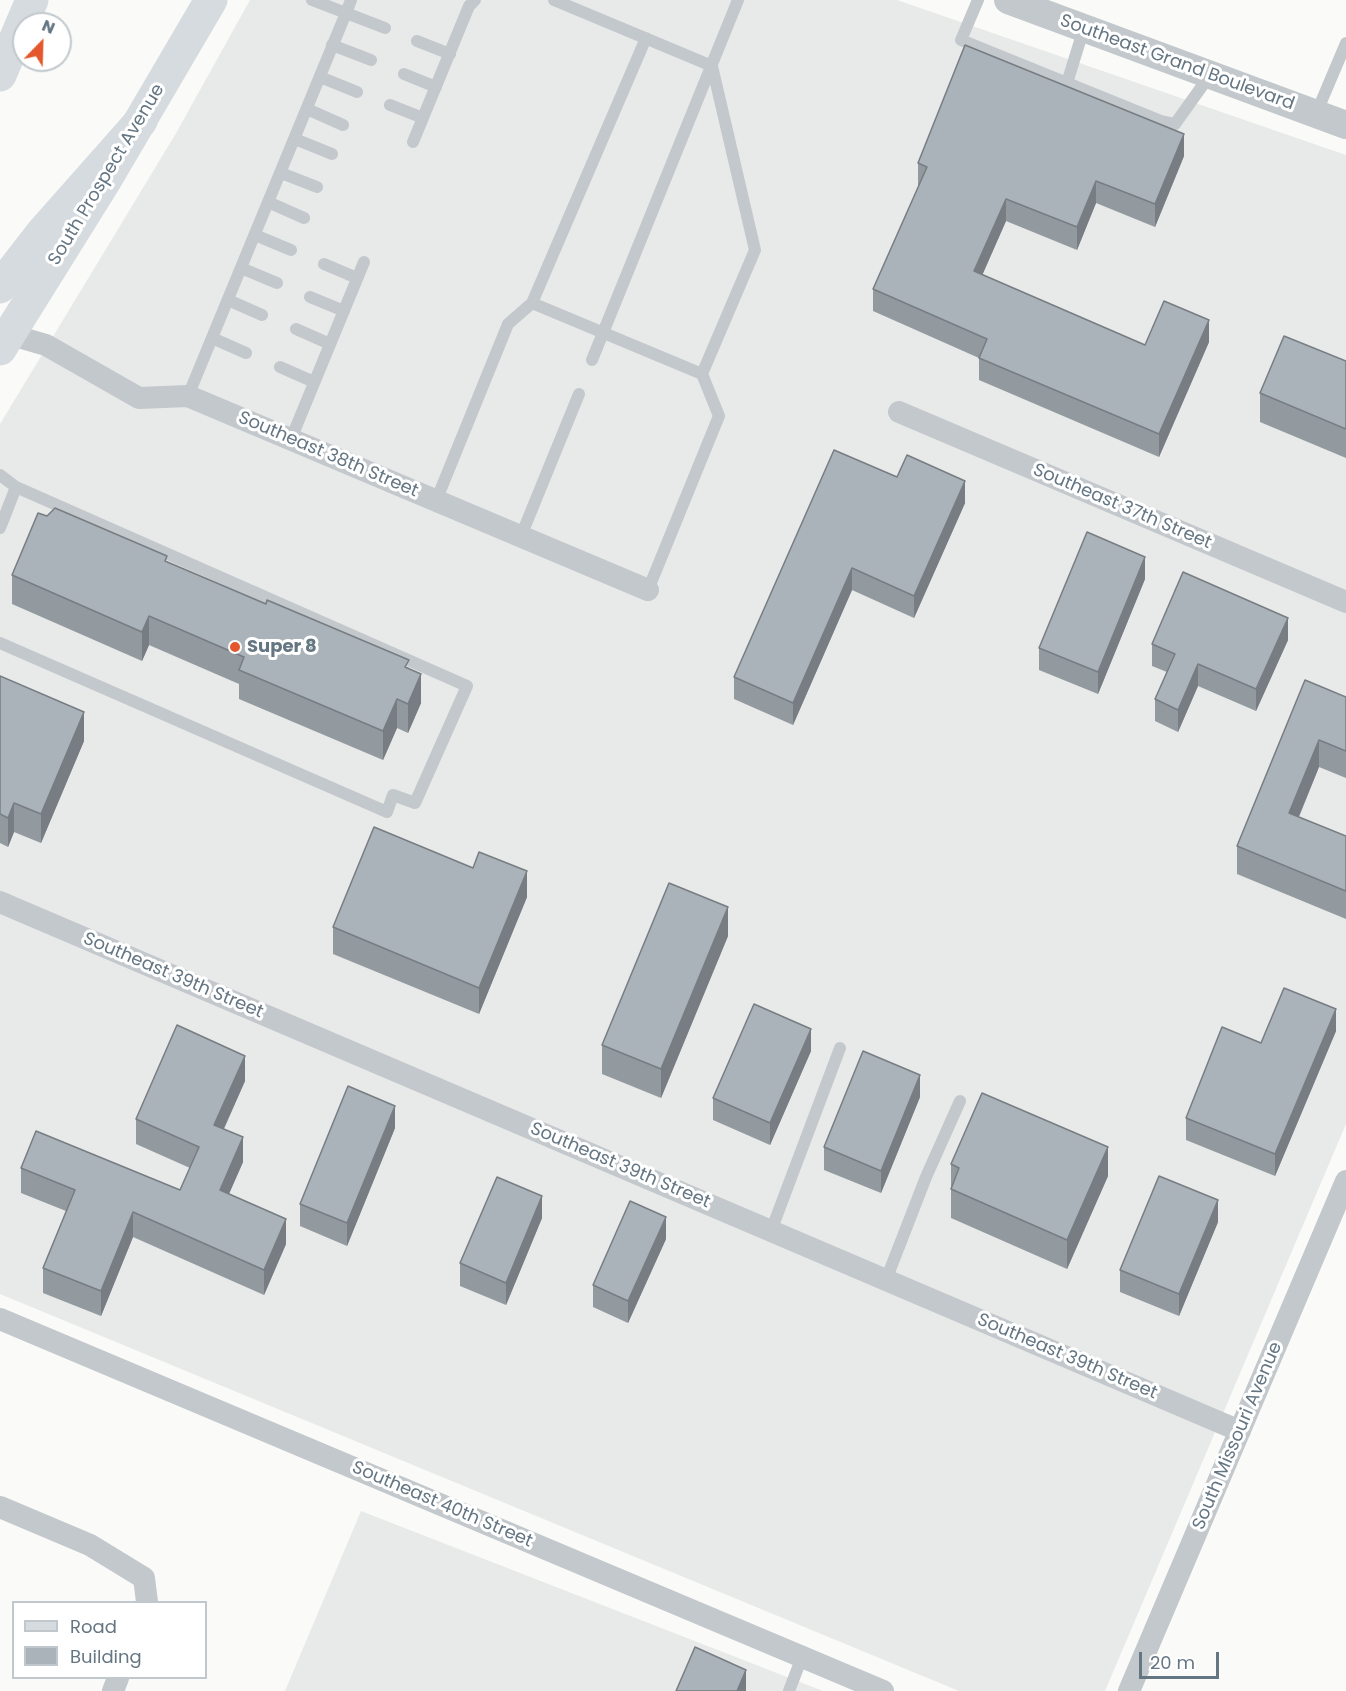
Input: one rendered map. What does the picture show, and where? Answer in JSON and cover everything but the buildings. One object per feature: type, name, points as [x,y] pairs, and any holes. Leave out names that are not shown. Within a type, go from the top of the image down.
[{"type":"main road","points":[[0,75],[32,0]]},
{"type":"main road","name":"South Prospect Avenue","points":[[4,341],[141,121],[212,0]]},
{"type":"main road","points":[[0,287],[41,234],[141,121]]},
{"type":"street","name":"Southeast Grand Boulevard","points":[[1008,0],[1346,125]]},
{"type":"street","name":"Southeast 38th Street","points":[[4,341],[46,345],[139,398],[189,396],[648,590]]},
{"type":"street","name":"Southeast 37th Street","points":[[899,412],[1346,602]]},
{"type":"street","name":"Southeast 39th Street","points":[[0,902],[1240,1431]]},
{"type":"street","name":"South Missouri Avenue","points":[[1129,1691],[1346,1180]]},
{"type":"street","name":"Southeast 40th Street","points":[[0,1319],[884,1691]]},
{"type":"street","points":[[0,1507],[90,1545],[144,1578],[147,1601]]},
{"type":"lane","points":[[312,0],[385,28]]},
{"type":"lane","points":[[189,396],[351,0]]},
{"type":"lane","points":[[413,142],[469,6],[475,0]]},
{"type":"lane","points":[[554,0],[712,66]]},
{"type":"lane","points":[[592,360],[738,0]]},
{"type":"lane","points":[[978,0],[961,40],[1161,121],[1175,124],[1210,75]]},
{"type":"lane","points":[[1067,83],[1084,28]]},
{"type":"lane","points":[[436,501],[508,324],[532,303],[646,38]]},
{"type":"lane","points":[[417,41],[450,54]]},
{"type":"lane","points":[[1316,114],[1346,43]]},
{"type":"lane","points":[[332,45],[371,60]]},
{"type":"lane","points":[[702,374],[755,250],[712,66]]},
{"type":"lane","points":[[404,74],[436,87]]},
{"type":"lane","points":[[320,77],[357,92]]},
{"type":"lane","points":[[390,105],[423,118]]},
{"type":"lane","points":[[307,109],[344,125]]},
{"type":"lane","points":[[295,139],[332,154]]},
{"type":"lane","points":[[281,173],[317,187]]},
{"type":"lane","points":[[268,202],[304,218]]},
{"type":"lane","points":[[255,235],[291,250]]},
{"type":"lane","points":[[291,439],[364,262]]},
{"type":"lane","points":[[324,264],[357,278]]},
{"type":"lane","points":[[241,268],[277,283]]},
{"type":"lane","points":[[310,297],[344,311]]},
{"type":"lane","points":[[228,300],[262,315]]},
{"type":"lane","points":[[532,303],[702,374],[720,416],[648,590]]},
{"type":"lane","points":[[296,329],[330,344]]},
{"type":"lane","points":[[212,338],[246,353]]},
{"type":"lane","points":[[280,367],[314,382]]},
{"type":"lane","points":[[521,536],[579,394]]},
{"type":"lane","points":[[0,475],[16,487],[467,686],[415,803],[393,795],[387,812],[0,643]]},
{"type":"lane","points":[[0,528],[16,487]]},
{"type":"lane","points":[[771,1231],[840,1048]]},
{"type":"lane","points":[[886,1280],[926,1177],[960,1101]]},
{"type":"lane","points":[[789,1691],[802,1657]]},
{"type":"shaded area","points":[[250,0],[897,0],[1346,155],[1346,1124],[1105,1691],[959,1691],[0,1294],[0,424],[175,135]]},
{"type":"shaded area","points":[[361,1511],[823,1691],[285,1691]]},
{"type":"place","name":"Super 8","points":[[235,647]]}]
